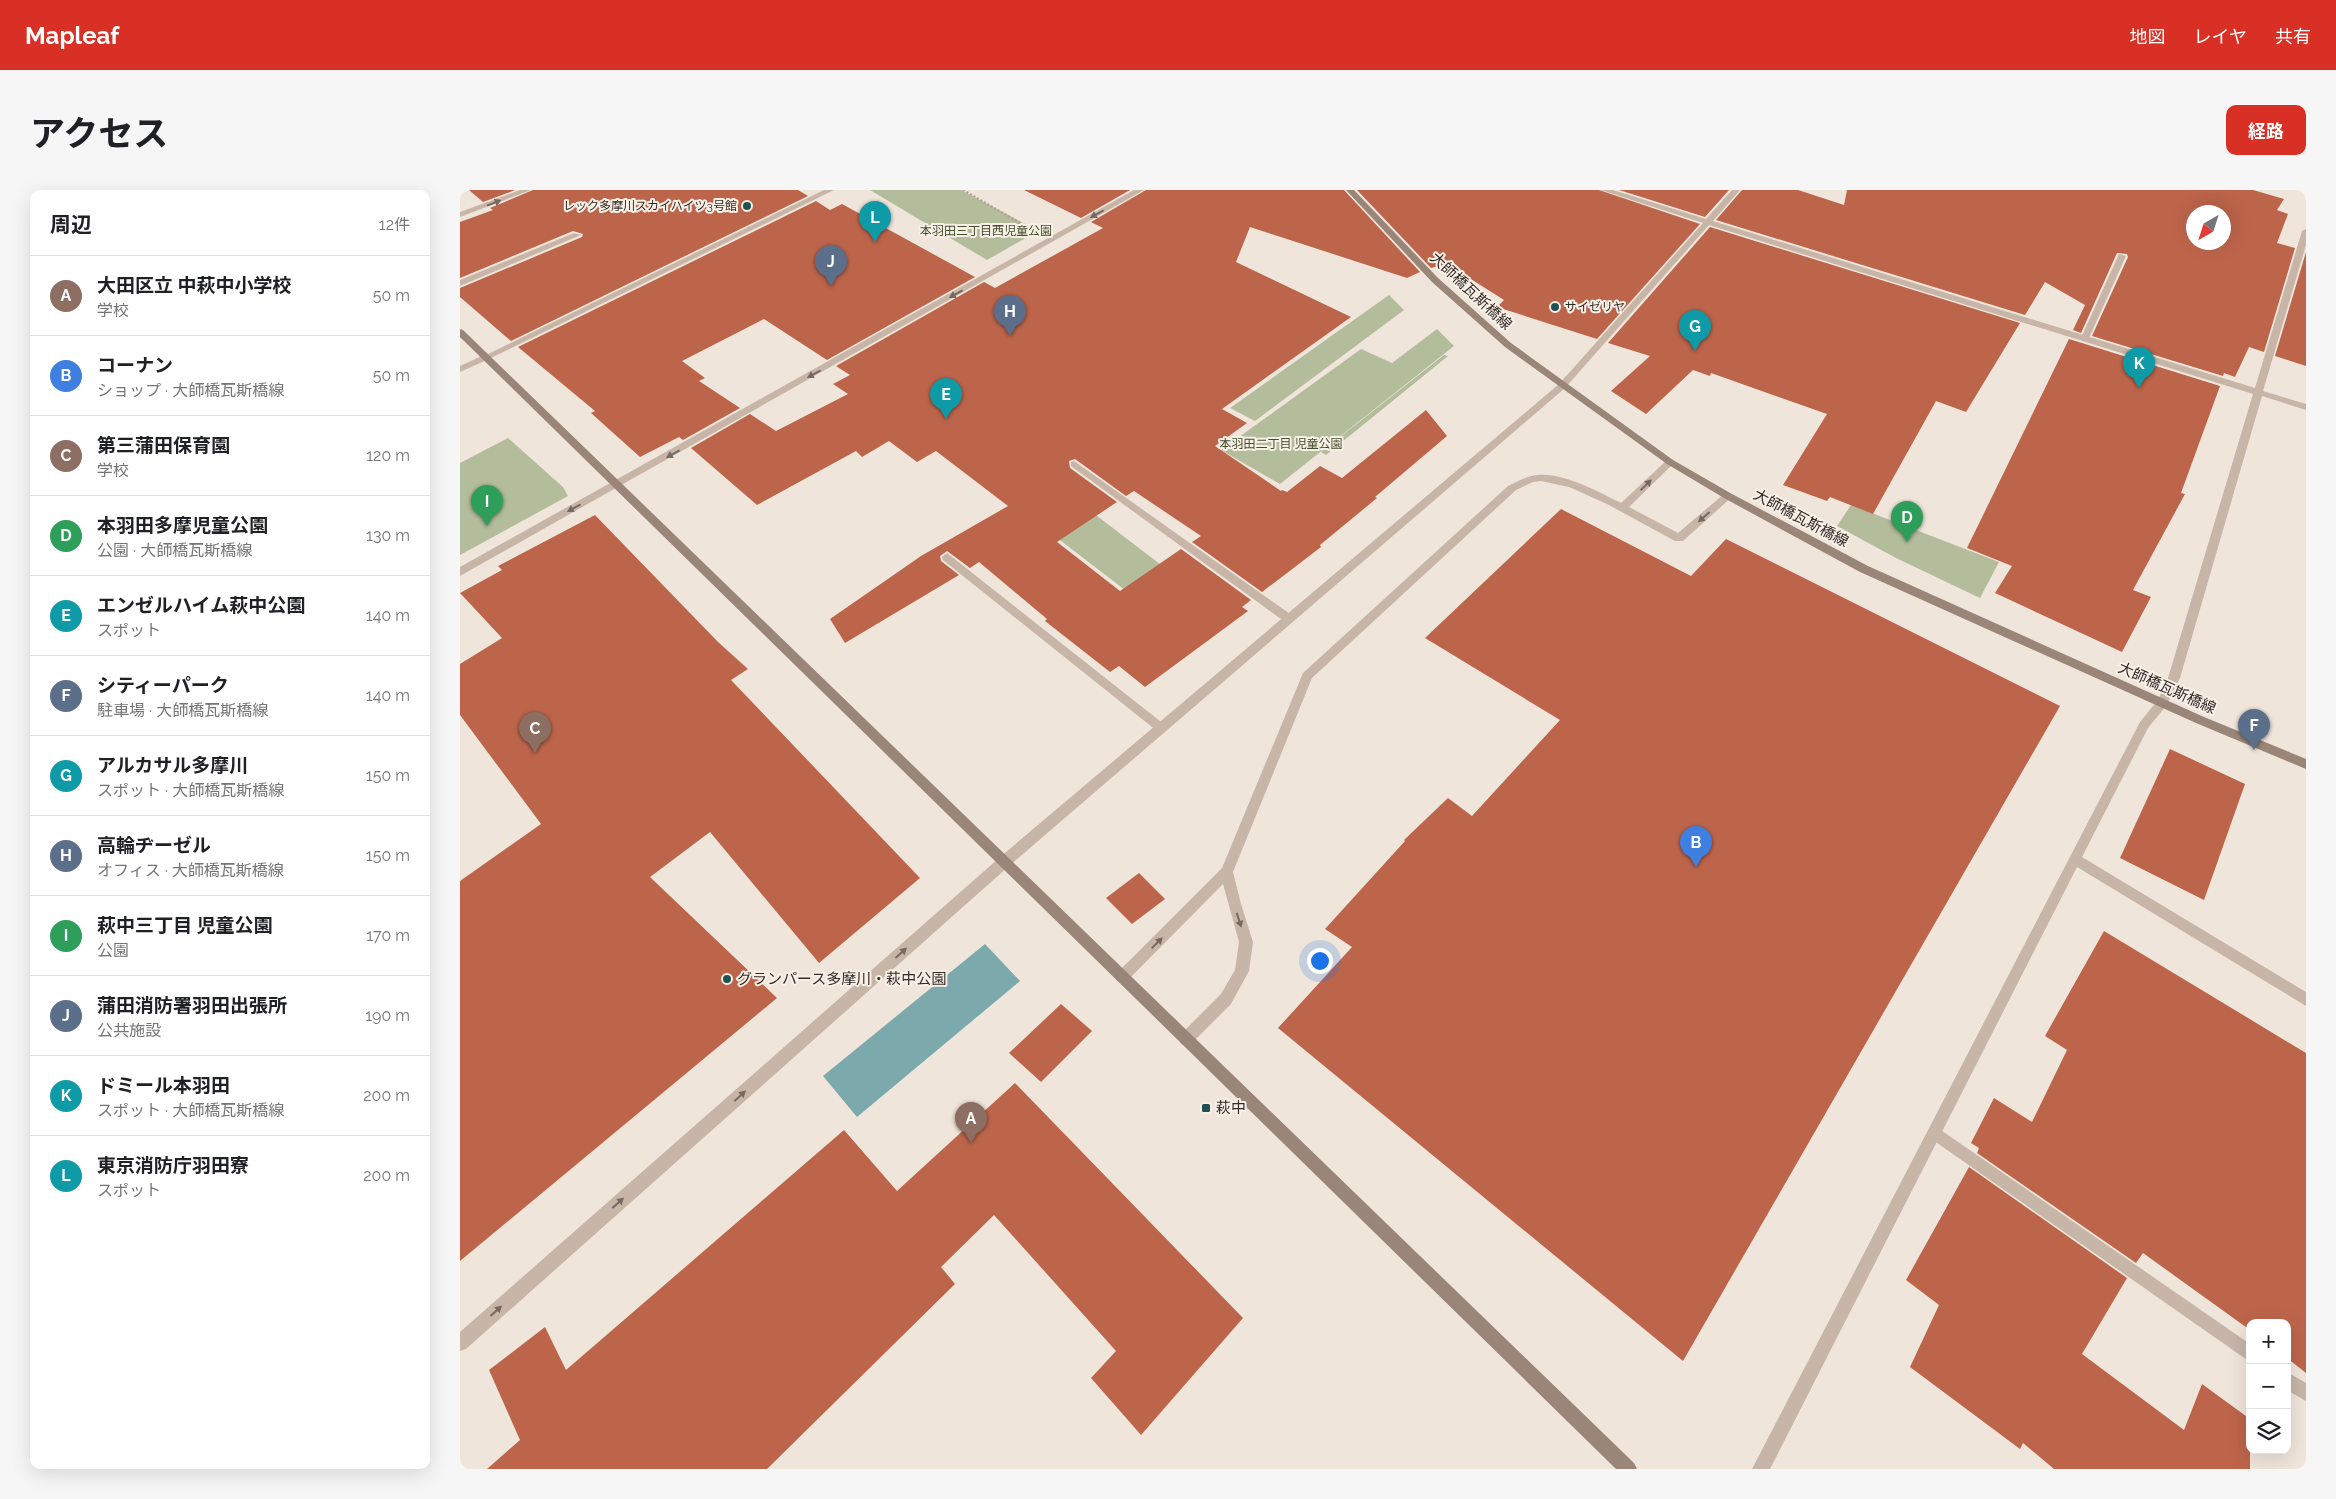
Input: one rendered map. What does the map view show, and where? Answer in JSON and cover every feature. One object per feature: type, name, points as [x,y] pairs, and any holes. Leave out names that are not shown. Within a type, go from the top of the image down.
[{"type":"street","points":[[460,215],[527,190]]},
{"type":"street","points":[[460,369],[830,190]]},
{"type":"street","points":[[460,572],[1140,190]]},
{"type":"street","name":"大師橋瓦斯橋線","points":[[1350,190],[1435,280],[1508,345],[1562,386],[1670,462],[1728,496],[1864,569],[2162,703],[2306,764]]},
{"type":"street","points":[[1605,190],[2306,407]]},
{"type":"street","points":[[460,1343],[1004,862],[1562,386],[1736,190]]},
{"type":"street","points":[[1761,1469],[2144,725],[2162,703],[2174,678],[2306,231]]},
{"type":"street","points":[[460,283],[578,235]]},
{"type":"street","points":[[2085,338],[2122,256]]},
{"type":"street","points":[[460,332],[1628,1469]]},
{"type":"street","points":[[1621,509],[1670,462]]},
{"type":"street","points":[[1074,464],[1289,619]]},
{"type":"street","points":[[1122,977],[1227,872],[1307,676],[1512,488],[1526,481],[1540,478],[1561,482],[1588,492],[1680,538],[1728,496]]},
{"type":"street","points":[[947,557],[1161,728]]},
{"type":"street","points":[[2076,860],[2306,1000]]},
{"type":"street","points":[[1186,1039],[1226,1000],[1242,971],[1246,942],[1234,904],[1227,872]]},
{"type":"street","points":[[1935,1133],[2246,1351]]},
{"type":"street","points":[[2291,1383],[2306,1393]]},
{"type":"path","points":[[963,190],[1022,224]]},
{"type":"green space","name":"本羽田三丁目西児童公園","points":[[870,190],[961,190],[1038,231],[987,260]]},
{"type":"green space","points":[[1389,295],[1404,310],[1255,421],[1230,408]]},
{"type":"green space","name":"本羽田二丁目 児童公園","points":[[1437,329],[1454,346],[1280,484],[1221,450],[1361,349],[1392,363]]},
{"type":"green space","points":[[1444,355],[1448,356],[1326,455],[1321,452]]},
{"type":"green space","points":[[508,438],[563,487],[568,496],[460,555],[460,463]]},
{"type":"green space","points":[[1054,483],[1233,620],[1199,647],[1017,507]]},
{"type":"green space","points":[[1851,505],[1999,562],[1980,598],[1896,558],[1837,526]]},
{"type":"water","points":[[985,944],[1020,981],[857,1117],[823,1076]]},
{"type":"building","points":[[469,190],[515,190],[483,202]]},
{"type":"building","points":[[533,190],[798,190],[808,196],[511,341],[460,297],[460,288],[582,237],[583,234],[573,231],[460,278],[460,222],[493,210],[490,208]]},
{"type":"building","points":[[1024,190],[1130,190],[1081,218]]},
{"type":"building","points":[[1146,190],[1344,190],[1420,272],[1407,278],[1250,227],[1236,262],[1351,317],[1222,409],[1247,423],[1215,446],[1281,491],[1287,492],[1320,466],[1342,478],[1426,410],[1447,436],[1320,545],[1321,547],[1262,592],[1192,542],[1201,536],[1134,491],[1126,496],[1075,459],[1069,461],[1070,468],[1117,502],[1057,542],[1120,591],[1181,549],[1251,600],[1242,607],[1248,611],[1145,687],[1119,666],[1110,672],[1045,621],[1047,619],[979,562],[970,568],[947,551],[940,556],[941,561],[959,575],[845,643],[830,619],[921,556],[1008,506],[936,451],[917,462],[889,441],[862,457],[856,451],[757,505],[691,448],[750,414],[776,431],[848,394],[833,384],[850,375],[836,366],[984,282],[995,288],[1103,228],[1091,222]]},
{"type":"building","points":[[1357,190],[1599,190],[1700,224],[1597,339],[1497,307],[1504,300],[1447,264],[1431,268]]},
{"type":"building","points":[[1619,190],[1729,190],[1705,217]]},
{"type":"building","points":[[1742,190],[1798,190],[1844,205],[1847,190],[2253,190],[2284,199],[2277,210],[2288,214],[2277,243],[2295,248],[2264,352],[2249,347],[2235,377],[2224,373],[2223,376],[2092,336],[2128,257],[2127,254],[2117,253],[2081,333],[2073,330],[2085,305],[2045,282],[2025,315],[1716,220]]},
{"type":"building","points":[[816,201],[830,210],[842,204],[975,277],[827,360],[764,319],[682,361],[705,378],[699,381],[740,408],[683,440],[679,437],[640,457],[591,413],[595,411],[518,347]]},
{"type":"building","points":[[1710,227],[2020,323],[1966,412],[1936,401],[1873,514],[1830,497],[1827,501],[1783,485],[1827,414],[1711,373],[1710,376],[1693,370],[1646,414],[1611,391],[1650,356],[1608,343]]},
{"type":"building","points":[[2306,252],[2306,366],[2275,356]]},
{"type":"building","points":[[2069,339],[2220,386],[2181,493],[2185,494],[2133,590],[2151,597],[2122,652],[1995,593],[2012,566],[1967,548]]},
{"type":"building","points":[[1561,509],[1691,576],[1726,539],[2060,706],[1683,1361],[1278,1028],[1352,947],[1325,929],[1404,840],[1448,798],[1472,816],[1560,720],[1425,638]]},
{"type":"building","points":[[595,515],[718,642],[748,669],[731,680],[920,878],[819,963],[710,832],[650,877],[777,998],[460,1261],[460,881],[541,824],[460,715],[460,664],[502,638],[460,593],[502,570],[498,566]]},
{"type":"building","points":[[2170,749],[2245,784],[2204,900],[2120,858]]},
{"type":"building","points":[[1139,873],[1165,899],[1132,924],[1106,898]]},
{"type":"building","points":[[2104,931],[2306,1053],[2306,1373],[2291,1361],[2291,1319],[2246,1319],[2246,1327],[2143,1253],[2136,1263],[1977,1153],[1979,1148],[1971,1143],[1994,1098],[2032,1122],[2067,1050],[2045,1036]]},
{"type":"building","points":[[1061,1004],[1092,1031],[1041,1082],[1009,1053]]},
{"type":"building","points":[[1015,1083],[1243,1318],[1141,1435],[1091,1378],[1116,1351],[994,1215],[941,1267],[955,1284],[767,1469],[487,1469],[520,1440],[489,1370],[545,1327],[566,1370],[844,1130],[897,1191]]},
{"type":"building","points":[[1969,1167],[2127,1278],[2082,1354],[2184,1430],[2202,1384],[2246,1416],[2246,1454],[2250,1454],[2250,1469],[2054,1469],[2023,1443],[2020,1449],[1910,1367],[1939,1305],[1906,1280]]},
{"type":"place","name":"レック多摩川スカイハイツ3号館","points":[[747,206]]},
{"type":"place","name":"東京消防庁羽田寮","points":[[875,242]]},
{"type":"place","name":"蒲田消防署羽田出張所","points":[[831,286]]},
{"type":"place","name":"サイゼリヤ","points":[[1555,307]]},
{"type":"place","name":"高輪ヂーゼル","points":[[1010,336]]},
{"type":"place","name":"アルカサル多摩川","points":[[1695,351]]},
{"type":"place","name":"ドミール本羽田","points":[[2139,388]]},
{"type":"place","name":"エンゼルハイム萩中公園","points":[[946,419]]},
{"type":"place","name":"萩中三丁目 児童公園","points":[[487,526]]},
{"type":"place","name":"本羽田多摩児童公園","points":[[1907,542]]},
{"type":"place","name":"シティーパーク","points":[[2254,750]]},
{"type":"place","name":"第三蒲田保育園","points":[[535,753]]},
{"type":"place","name":"コーナン","points":[[1696,867]]},
{"type":"place","name":"グランパース多摩川・萩中公園","points":[[727,979]]},
{"type":"place","name":"萩中","points":[[1206,1108]]},
{"type":"place","name":"大田区立 中萩中小学校","points":[[971,1143]]}]
